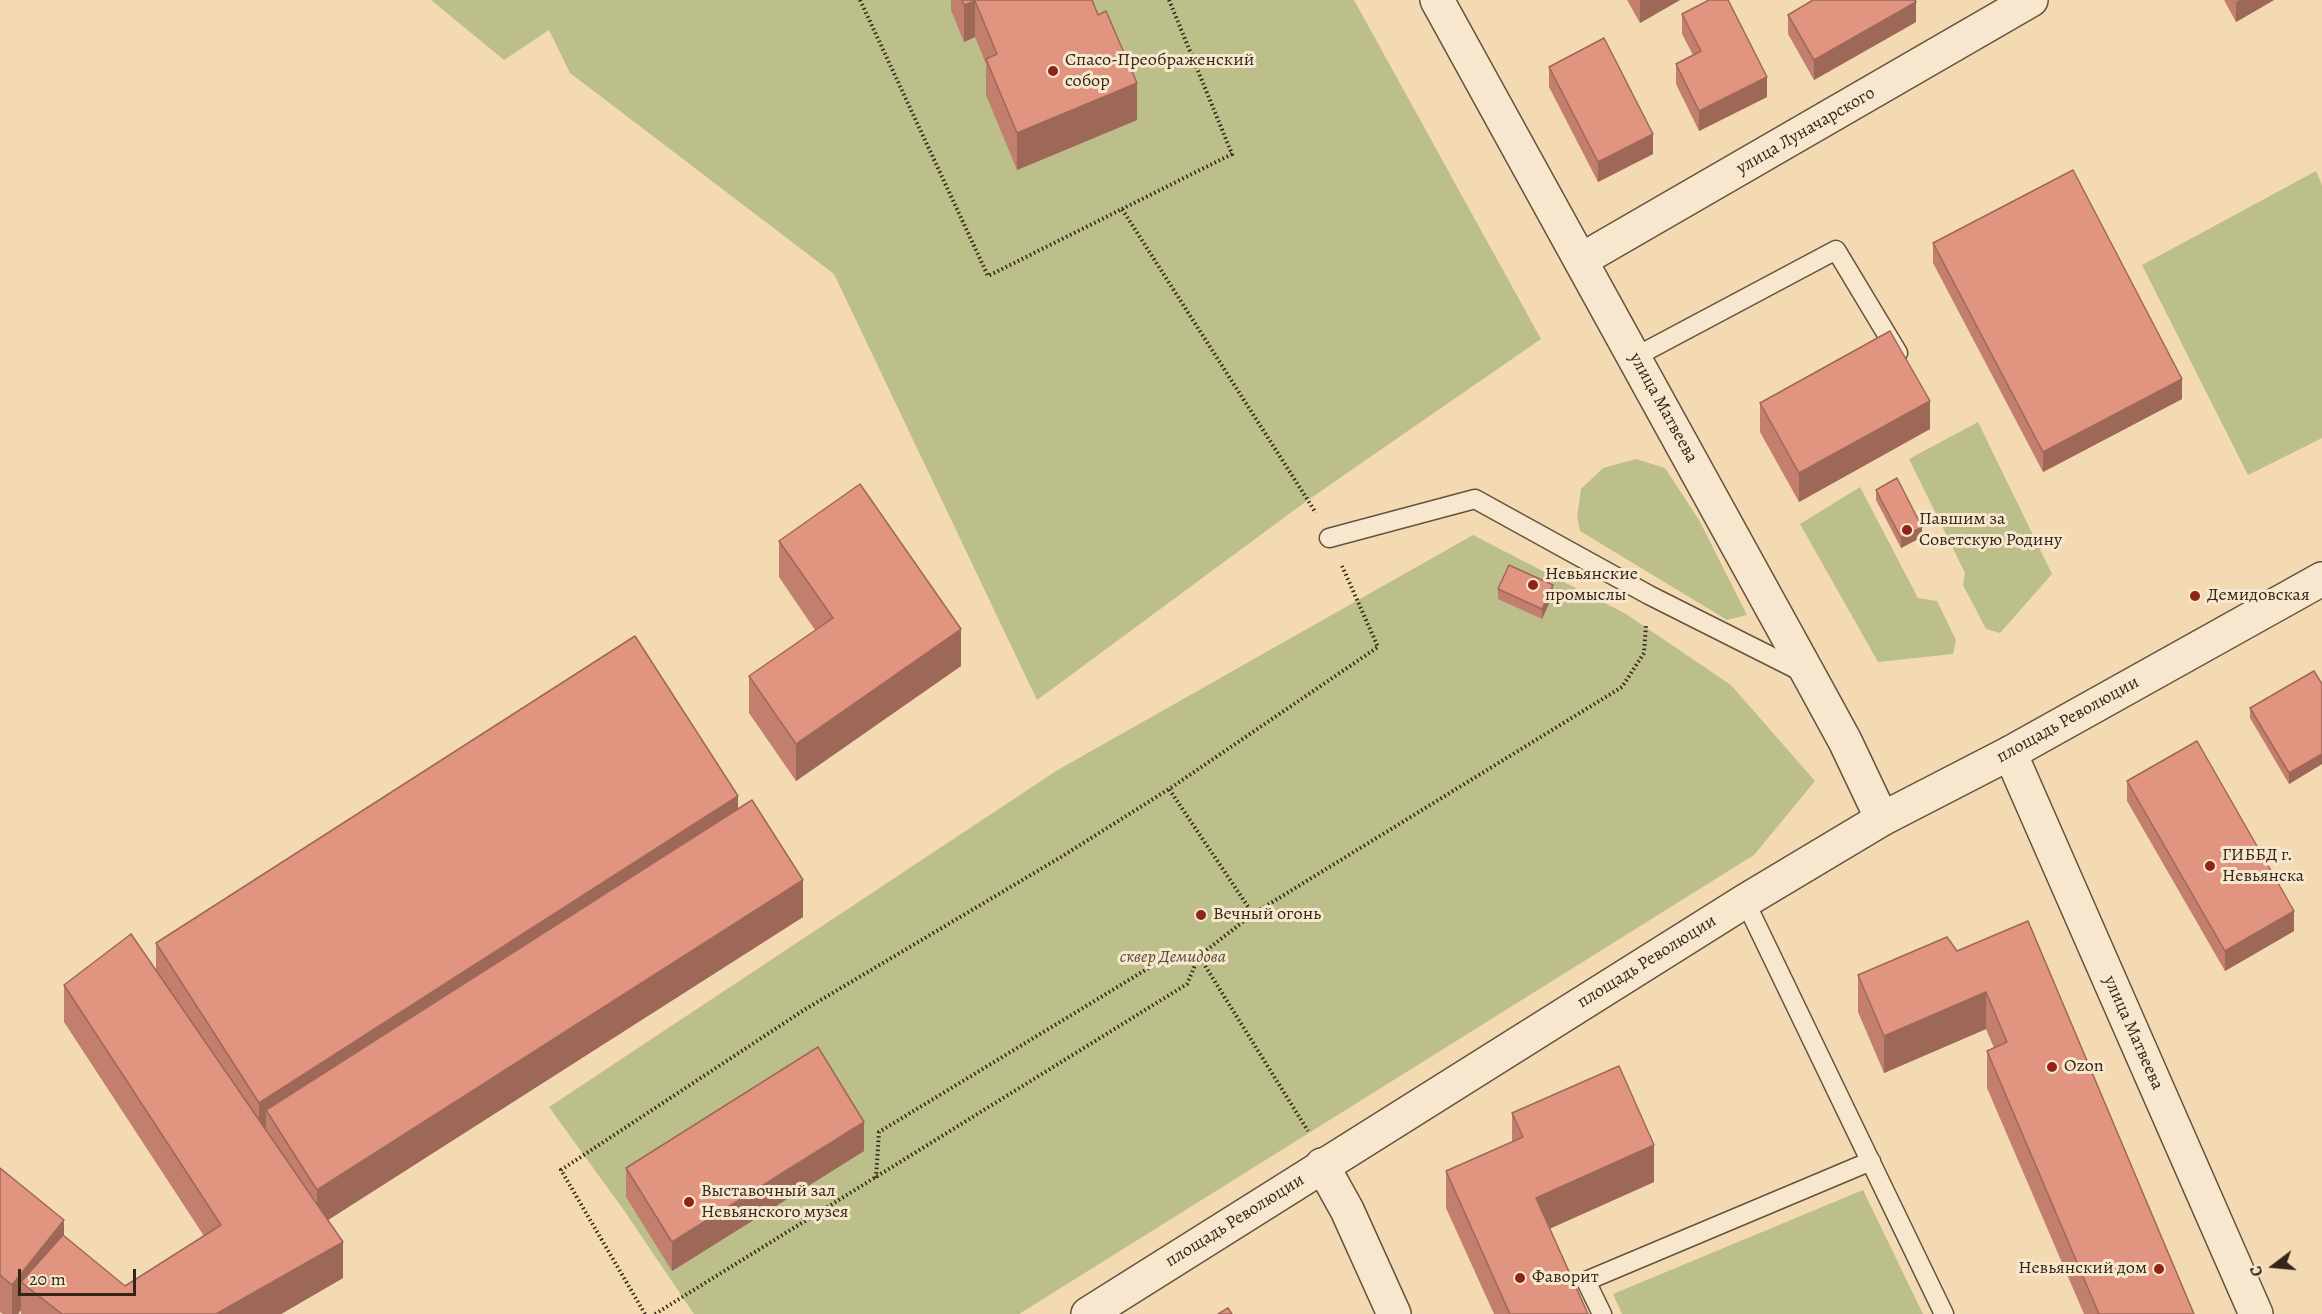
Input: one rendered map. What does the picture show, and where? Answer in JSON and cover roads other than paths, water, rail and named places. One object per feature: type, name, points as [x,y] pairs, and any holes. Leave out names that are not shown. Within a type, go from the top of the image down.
[{"type":"street","name":"улица Матвеева","points":[[1437,0],[1810,676],[1845,741],[1882,819]]},
{"type":"street","name":"улица Луначарского","points":[[1581,260],[2031,0]]},
{"type":"street","name":"площадь Революции","points":[[1088,1314],[1745,901],[1882,819],[2010,753],[2322,579]]},
{"type":"street","name":"улица Матвеева","points":[[2010,753],[2256,1314]]},
{"type":"street","points":[[1322,1165],[1347,1210],[1394,1314]]},
{"type":"lane","points":[[1635,357],[1836,250],[1908,369]]},
{"type":"lane","points":[[1329,538],[1475,499],[1648,595],[1810,676]]},
{"type":"lane","points":[[1745,901],[1944,1314]]},
{"type":"lane","points":[[1602,1314],[1586,1281],[1871,1161]]},
{"type":"place","name":"Спасо-Преображенский собор","points":[[1053,71]]},
{"type":"place","name":"Павшим за Советскую Родину","points":[[1907,530]]},
{"type":"place","name":"Невьянские промыслы","points":[[1533,585]]},
{"type":"place","name":"Демидовская","points":[[2195,596]]},
{"type":"place","name":"ГИББД г. Невьянска","points":[[2210,866]]},
{"type":"place","name":"Вечный огонь","points":[[1201,915]]},
{"type":"place","name":"Ozon","points":[[2052,1067]]},
{"type":"place","name":"Выставочный зал Невьянского музея","points":[[689,1202]]},
{"type":"place","name":"Невьянский дом","points":[[2159,1269]]},
{"type":"place","name":"Фаворит","points":[[1520,1278]]},
{"type":"park label","name":"сквер Демидова","points":[[1173,958]]}]
